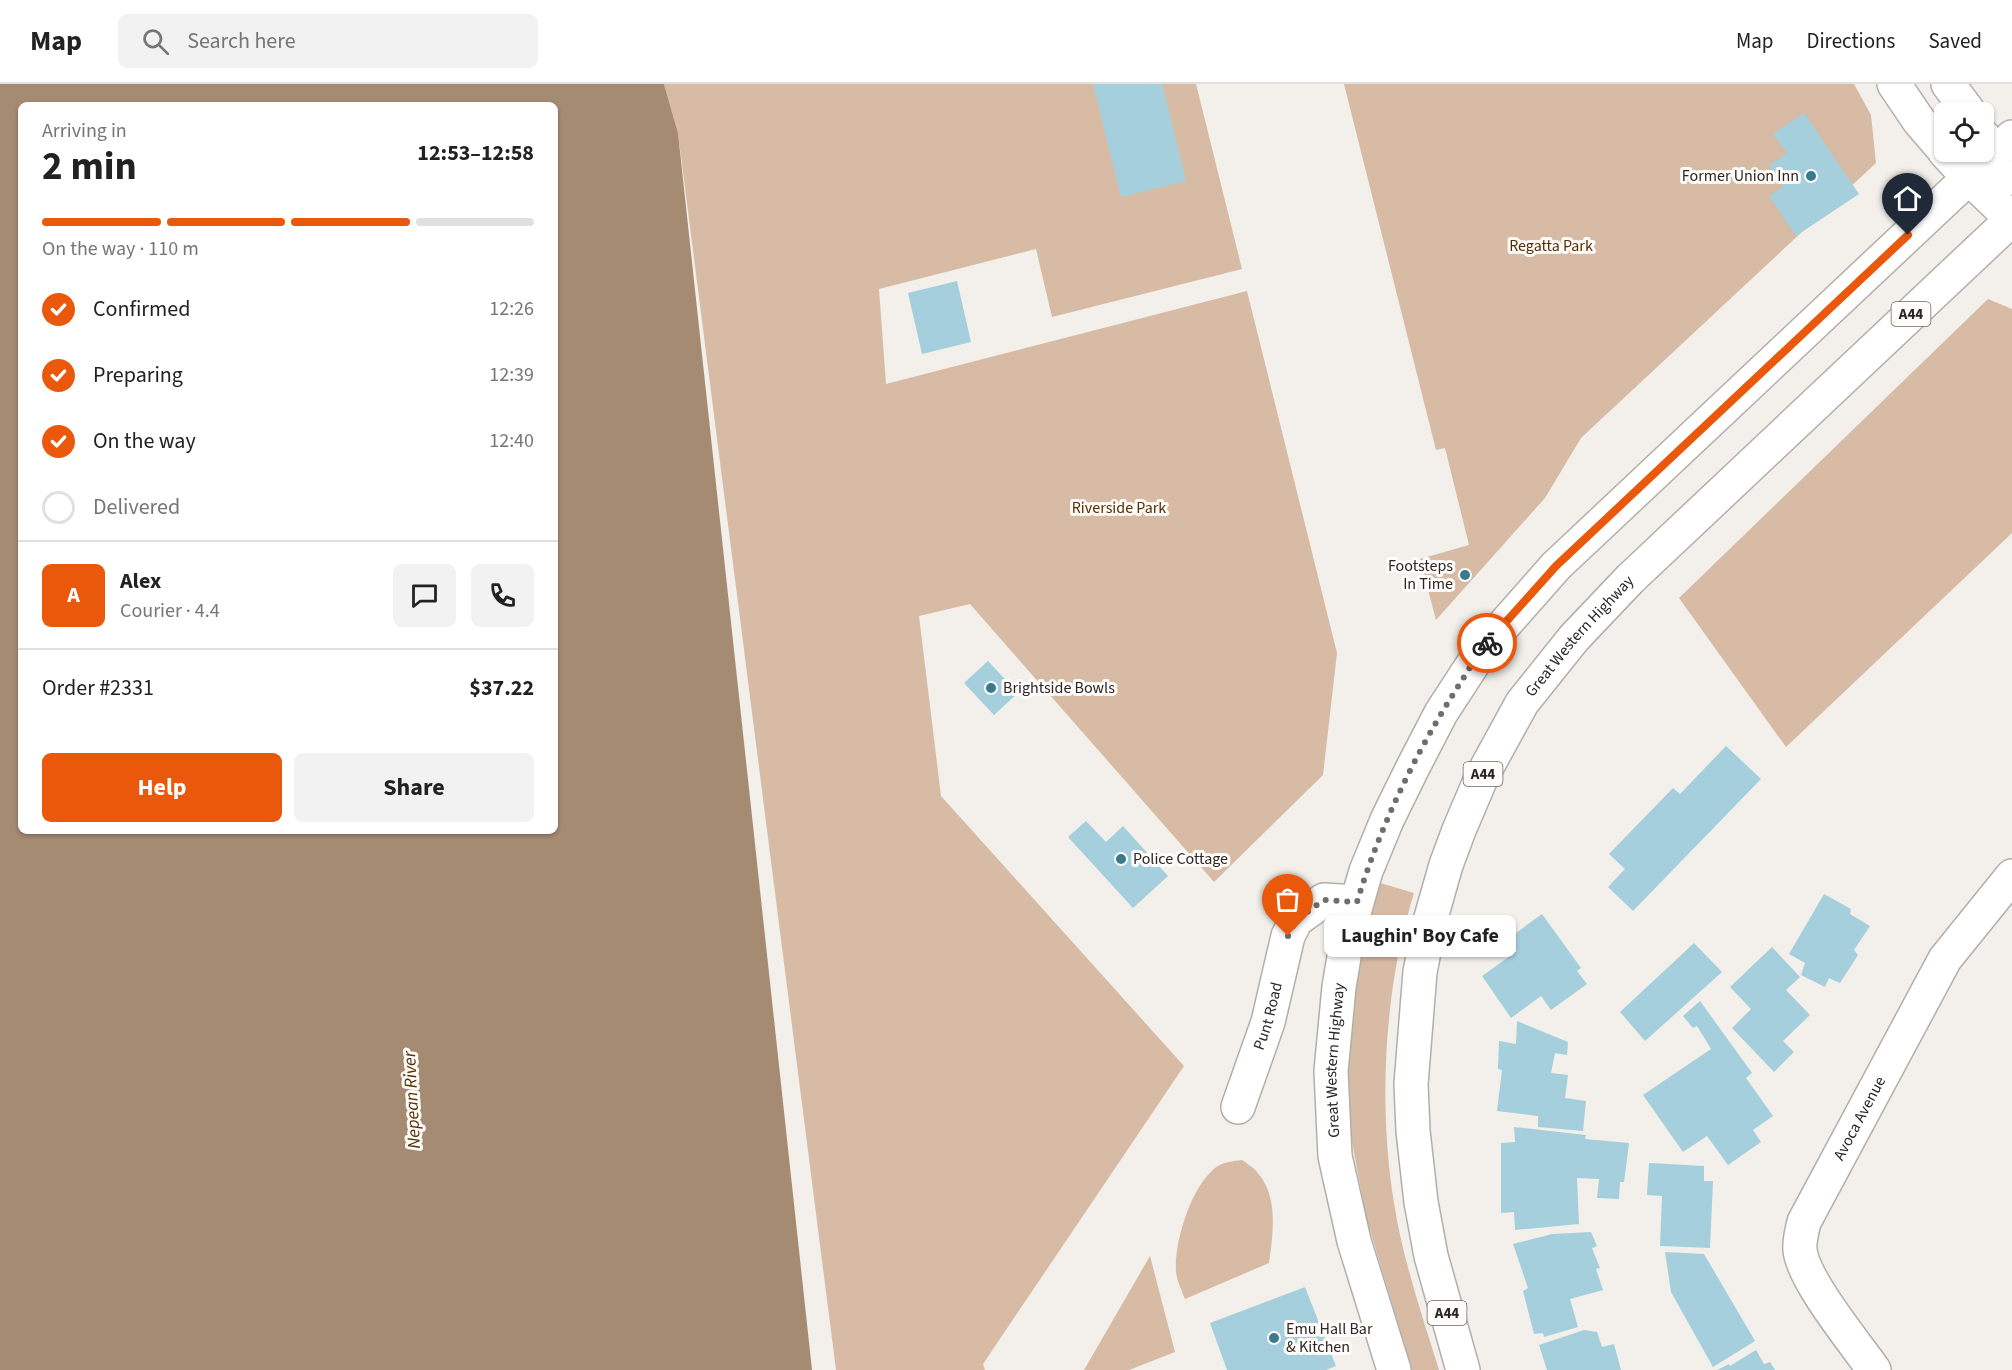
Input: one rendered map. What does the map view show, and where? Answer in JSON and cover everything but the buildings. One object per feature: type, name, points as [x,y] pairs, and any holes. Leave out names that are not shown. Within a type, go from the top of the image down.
[{"type":"main road","points":[[1894,84],[1919,121],[1934,138]]},
{"type":"main road","points":[[1948,84],[1962,102]]},
{"type":"main road","points":[[1996,143],[2012,219]]},
{"type":"main road","name":"Great Western Highway","points":[[1394,1370],[1354,1241],[1335,1156],[1331,1071],[1333,1036],[1347,939],[1366,871],[1387,820],[1441,713],[1482,650],[1503,624],[1556,566],[1969,178],[1996,143]]},
{"type":"main road","points":[[1955,162],[2012,219]]},
{"type":"main road","name":"Great Western Highway","points":[[1463,1370],[1431,1256],[1421,1202],[1413,1131],[1411,1084],[1420,972],[1430,921],[1446,865],[1482,776],[1522,703],[1574,638],[1630,579],[2012,219]]},
{"type":"main road","name":"Avoca Avenue","points":[[1874,1370],[1813,1284],[1804,1266],[1800,1250],[1804,1222],[1945,959],[2012,876]]},
{"type":"main road","name":"Punt Road","points":[[1238,1107],[1268,1022],[1288,936],[1296,920],[1324,900],[1357,902]]},
{"type":"green space","name":"Riverside Park","points":[[664,84],[1196,84],[1242,269],[1052,317],[1036,249],[879,289],[886,384],[1247,291],[1337,653],[1323,775],[1214,882],[970,604],[919,616],[941,796],[1184,1066],[983,1364],[985,1370],[836,1370],[678,133]]},
{"type":"green space","name":"Regatta Park","points":[[1344,84],[1854,84],[1871,115],[1876,163],[1581,438],[1545,498],[1436,620],[1420,559],[1469,545],[1445,448],[1436,450]]},
{"type":"green space","points":[[1988,299],[2012,309],[2012,533],[1786,747],[1679,598]]},
{"type":"green space","points":[[1377,882],[1414,893],[1396,967],[1390,1007],[1385,1087],[1386,1127],[1394,1203],[1402,1245],[1439,1370],[1412,1370],[1366,1217],[1345,1105],[1344,1056],[1358,957]]},
{"type":"green space","points":[[1242,1160],[1257,1172],[1264,1182],[1272,1204],[1272,1240],[1269,1263],[1185,1299],[1178,1282],[1176,1260],[1181,1231],[1192,1201],[1198,1188],[1215,1168],[1225,1163]]},
{"type":"green space","points":[[1150,1256],[1175,1352],[1129,1370],[1084,1370]]},
{"type":"water","name":"Nepean River","points":[[0,84],[664,84],[678,133],[812,1370],[0,1370]]},
{"type":"way so far","points":[[1288,936],[1296,920],[1324,900],[1357,902],[1366,871],[1387,820],[1412,769],[1441,713],[1487,643]]},
{"type":"place","name":"Former Union Inn","points":[[1811,176]]},
{"type":"place","name":"Footsteps In Time","points":[[1465,575]]},
{"type":"place","name":"Brightside Bowls","points":[[991,688]]},
{"type":"place","name":"Police Cottage","points":[[1121,859]]},
{"type":"place","name":"Laughin' Boy Cafe","points":[[1288,936]]},
{"type":"place","name":"Emu Hall Bar & Kitchen","points":[[1274,1338]]},
{"type":"route","points":[[1487,643],[1556,566],[1908,235]]}]
